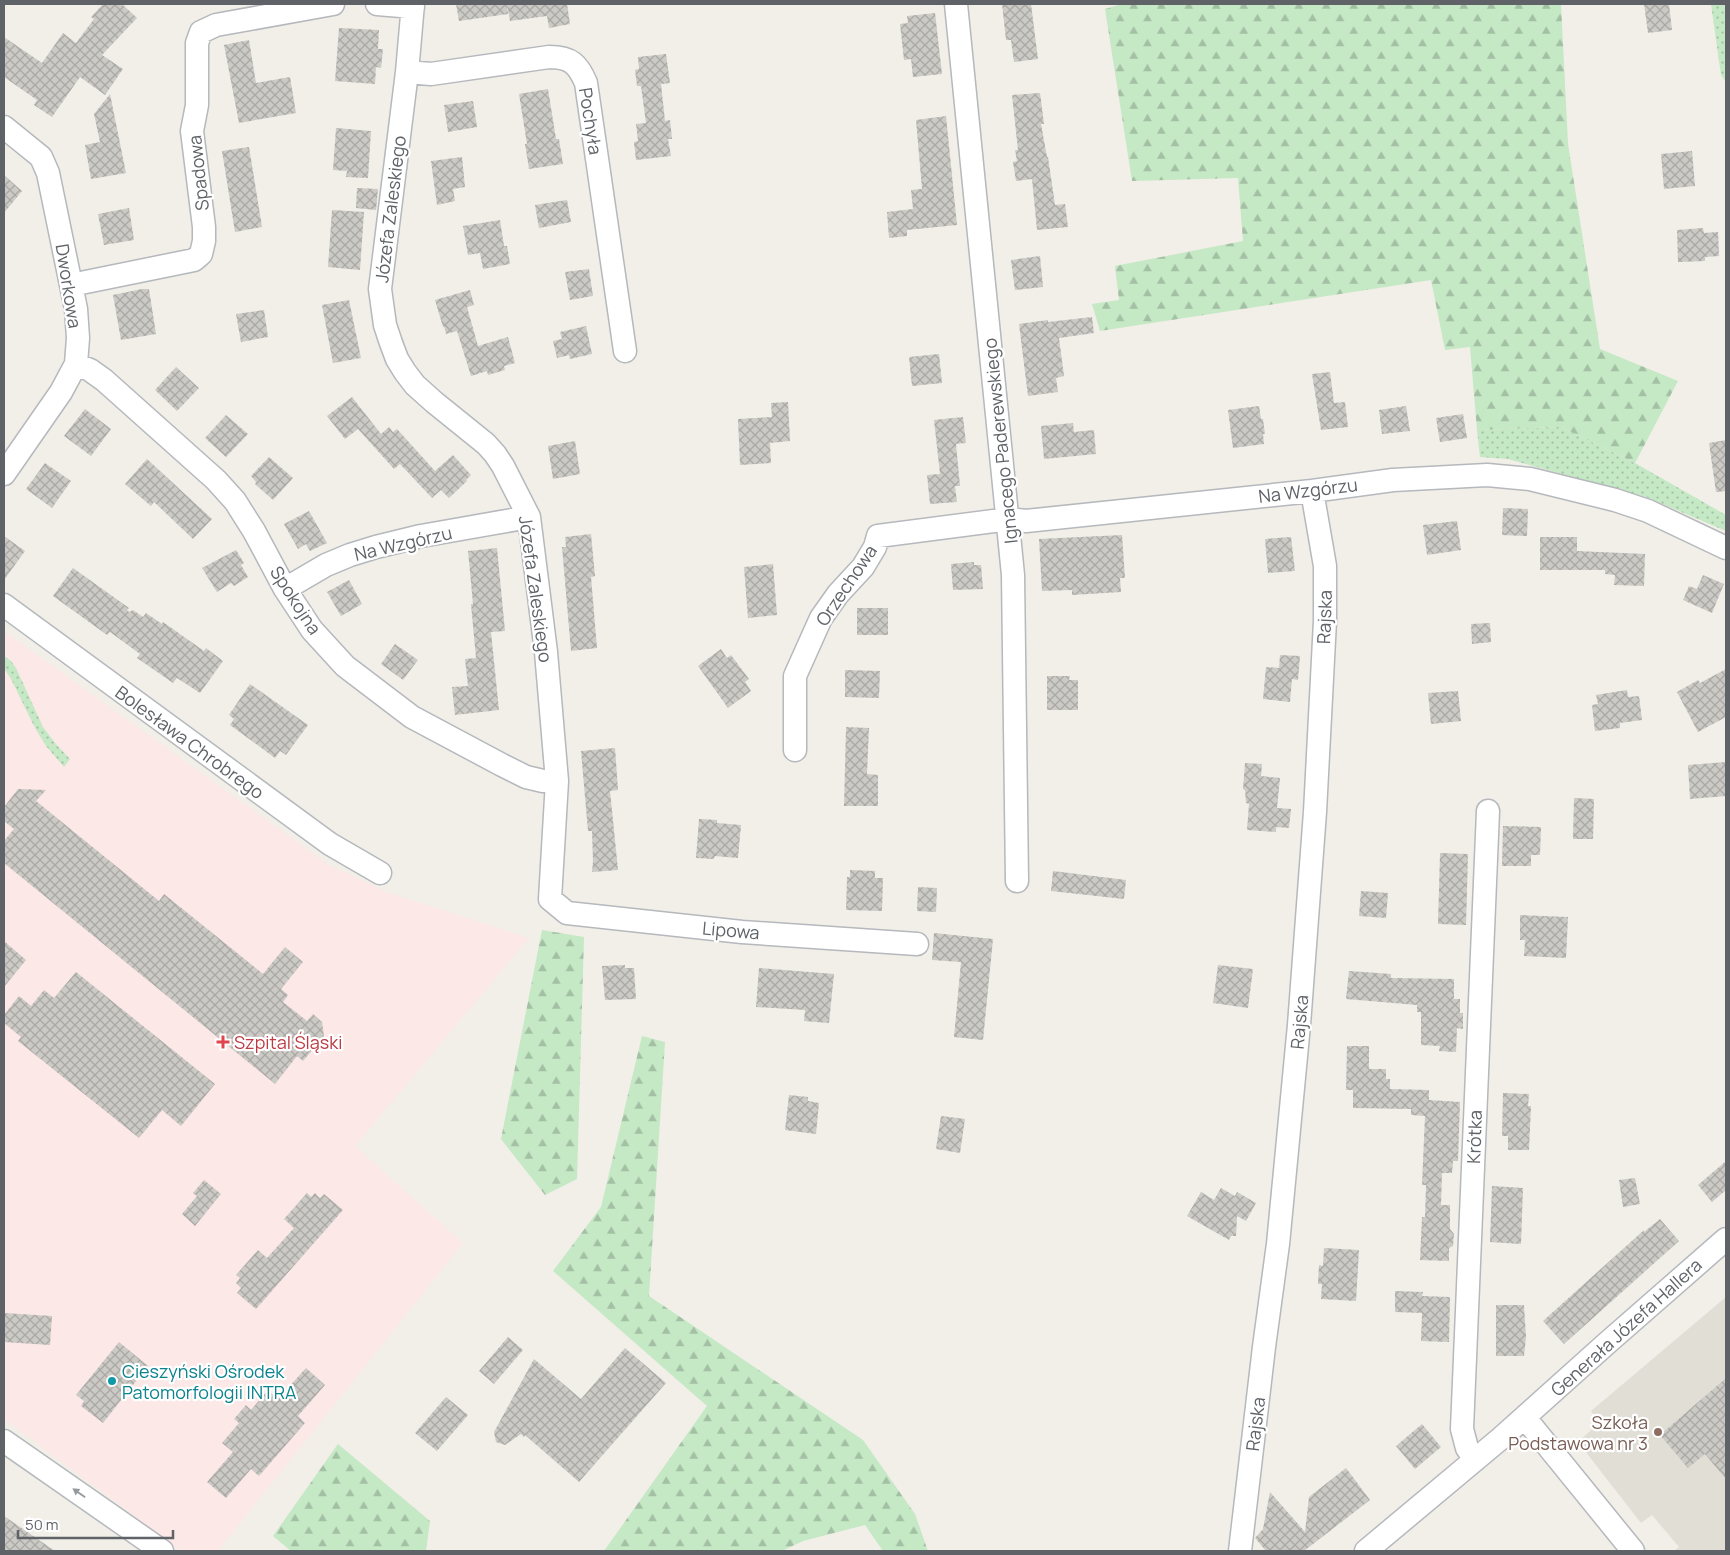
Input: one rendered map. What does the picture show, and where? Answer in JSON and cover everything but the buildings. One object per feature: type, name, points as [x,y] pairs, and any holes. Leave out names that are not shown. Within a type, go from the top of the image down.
[{"type":"street","name":"Spadowa","points":[[70,285],[194,260],[201,254],[204,241],[204,227],[192,131],[197,105],[198,43],[201,32],[216,25],[332,4]]},
{"type":"street","points":[[377,4],[413,5]]},
{"type":"street","name":"Ignacego Paderewskiego","points":[[956,4],[1009,519],[1013,575],[1017,881]]},
{"type":"street","name":"Józefa Zaleskiego","points":[[413,5],[407,72],[380,289],[385,325],[397,359],[410,378],[434,402],[486,444],[495,454],[507,472],[529,517],[546,652],[557,780],[550,899]]},
{"type":"street","name":"Pochyła","points":[[407,72],[431,74],[549,57],[567,59],[576,64],[586,84],[625,351]]},
{"type":"street","name":"Dworkowa","points":[[4,127],[41,157],[48,173],[76,309],[78,338],[76,364],[61,392],[4,474]]},
{"type":"street","name":"Spokojna","points":[[76,364],[104,380],[216,480],[235,501],[254,531],[285,589],[312,630],[345,666],[412,717],[526,777],[543,782],[557,780]]},
{"type":"street","name":"Na Wzgórzu","points":[[878,536],[1009,519],[1026,521],[1392,480],[1487,475],[1530,479],[1615,500],[1648,511],[1726,548]]},
{"type":"street","name":"Rajska","points":[[1240,1551],[1278,1244],[1299,1025],[1315,812],[1325,621],[1325,566],[1312,490]]},
{"type":"street","name":"Na Wzgórzu","points":[[285,589],[326,565],[376,547],[421,536],[529,517]]},
{"type":"street","name":"Orzechowa","points":[[795,750],[795,676],[821,618],[838,594],[863,567],[875,547],[878,536]]},
{"type":"street","name":"Bolesława Chrobrego","points":[[4,605],[330,844],[380,873]]},
{"type":"street","name":"Krótka","points":[[1475,1460],[1467,1448],[1462,1428],[1488,811]]},
{"type":"street","name":"Lipowa","points":[[550,899],[567,913],[742,932],[917,944]]},
{"type":"street","name":"Generała Józefa Hallera","points":[[1366,1551],[1525,1418],[1726,1239]]},
{"type":"street","points":[[1525,1418],[1633,1551]]},
{"type":"street","points":[[4,1441],[162,1551]]},
{"type":"shaded area","name":"Szpital Śląski","points":[[4,631],[329,865],[387,892],[529,938],[355,1146],[463,1243],[218,1551],[181,1551],[4,1419]]},
{"type":"shaded area","name":"Szkoła Podstawowa nr 3","points":[[1726,1297],[1726,1551],[1674,1551],[1679,1547],[1652,1515],[1641,1523],[1578,1442],[1600,1422],[1591,1411]]},
{"type":"green space","points":[[1122,4],[1561,4],[1568,144],[1600,349],[1678,381],[1635,463],[1561,427],[1477,430],[1470,347],[1445,350],[1431,280],[1100,331],[1092,304],[1119,300],[1115,266],[1243,241],[1238,178],[1132,181],[1105,9]]},
{"type":"green space","points":[[1711,4],[1726,4],[1726,82],[1721,75]]},
{"type":"green space","points":[[1561,427],[1635,463],[1726,515],[1726,531],[1646,497],[1508,459],[1480,457],[1477,430]]},
{"type":"green space","points":[[4,656],[16,668],[43,727],[70,759],[64,767],[46,746],[34,726],[4,668]]},
{"type":"green space","points":[[542,930],[584,937],[577,1179],[545,1195],[501,1139]]},
{"type":"green space","points":[[642,1036],[665,1042],[649,1296],[863,1440],[915,1514],[928,1551],[883,1551],[865,1525],[803,1541],[782,1551],[604,1551],[707,1406],[553,1271],[601,1207]]},
{"type":"green space","points":[[338,1444],[430,1521],[426,1551],[291,1551],[273,1536]]},
{"type":"place","name":"Szpital Śląski","points":[[223,1042]]},
{"type":"place","name":"Cieszyński Ośrodek Patomorfologii INTRA","points":[[112,1381]]},
{"type":"place","name":"Szkoła Podstawowa nr 3","points":[[1658,1432]]}]
